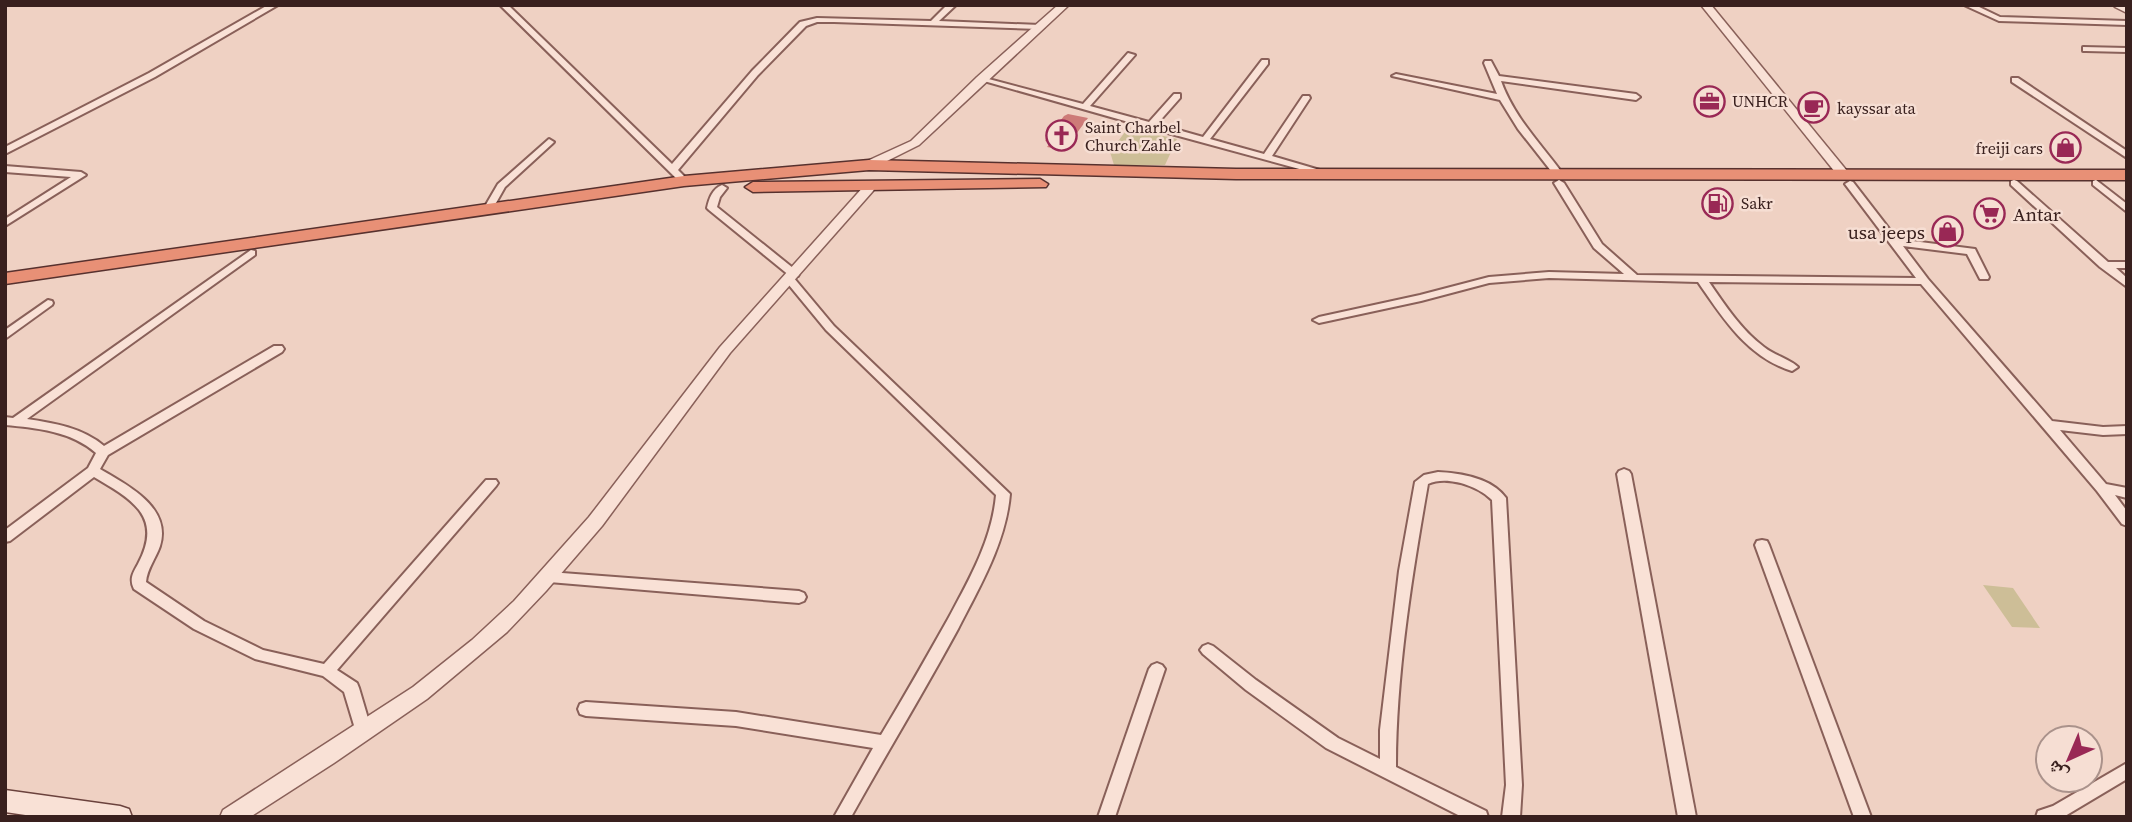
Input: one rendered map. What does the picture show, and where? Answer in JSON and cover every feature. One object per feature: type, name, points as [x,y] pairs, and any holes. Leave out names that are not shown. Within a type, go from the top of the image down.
[{"type":"highway","points":[[5,279],[489,208],[679,175],[870,165],[1194,174],[1559,178],[1847,179],[2127,175]]},
{"type":"highway","points":[[837,187],[831,175],[841,167]]},
{"type":"highway","points":[[916,186],[922,175],[921,167]]},
{"type":"highway","points":[[5,290],[618,199],[722,188],[1559,178]]},
{"type":"highway","points":[[1847,179],[2127,183]]},
{"type":"main road","points":[[5,801],[120,817]]},
{"type":"street","points":[[5,151],[152,75],[274,5]]},
{"type":"street","points":[[504,5],[679,175],[755,73],[803,24],[825,20],[1040,27]]},
{"type":"street","points":[[934,22],[952,5]]},
{"type":"street","points":[[870,165],[915,143],[981,79],[1065,5]]},
{"type":"street","points":[[1706,5],[1847,179],[1924,282],[2102,488],[2127,521]]},
{"type":"street","points":[[1968,5],[1999,19],[2127,23]]},
{"type":"street","points":[[2118,5],[2127,10]]},
{"type":"street","points":[[2086,49],[2127,50]]},
{"type":"street","points":[[1085,107],[1131,55]]},
{"type":"street","points":[[1203,141],[1265,62]]},
{"type":"street","points":[[1488,63],[1497,78],[1503,98],[1559,178],[1598,246],[1634,278]]},
{"type":"street","points":[[1396,76],[1503,98]]},
{"type":"street","points":[[1497,78],[1636,97]]},
{"type":"street","points":[[981,79],[1329,174]]},
{"type":"street","points":[[2015,80],[2127,155]]},
{"type":"street","points":[[1150,127],[1177,96]]},
{"type":"street","points":[[1266,158],[1307,98]]},
{"type":"street","points":[[489,208],[501,186],[549,142]]},
{"type":"street","points":[[915,143],[916,157],[921,167]]},
{"type":"street","points":[[5,169],[81,175],[5,223]]},
{"type":"street","points":[[2014,183],[2127,284]]},
{"type":"street","points":[[2096,184],[2127,209]]},
{"type":"street","points":[[722,188],[715,196],[712,208],[792,277],[830,328],[1004,497],[999,525],[980,572],[842,817]]},
{"type":"street","points":[[231,817],[364,732],[478,646],[549,577],[629,479],[756,311],[792,277],[869,188]]},
{"type":"street","points":[[1894,242],[1971,251],[1984,277]]},
{"type":"street","points":[[10,422],[251,253]]},
{"type":"street","points":[[2104,265],[2127,265]]},
{"type":"street","points":[[1319,320],[1489,280],[1549,275],[1702,280],[1924,282]]},
{"type":"street","points":[[1702,280],[1752,347],[1766,357],[1792,367]]},
{"type":"street","points":[[5,336],[48,303]]},
{"type":"street","points":[[5,537],[93,471],[103,452],[278,349]]},
{"type":"street","points":[[10,422],[83,437],[95,443],[103,452]]},
{"type":"street","points":[[2047,425],[2125,431]]},
{"type":"street","points":[[93,471],[140,499],[154,522],[156,543],[138,580],[144,589],[199,625],[260,654],[327,671],[351,688],[364,732]]},
{"type":"street","points":[[1624,474],[1687,817]]},
{"type":"street","points":[[1388,772],[1388,730],[1406,571],[1422,482],[1426,477],[1435,475],[1486,486],[1499,498],[1514,785],[1511,817]]},
{"type":"street","points":[[327,671],[491,484]]},
{"type":"street","points":[[2102,488],[2127,493]]},
{"type":"street","points":[[1762,545],[1863,817]]},
{"type":"street","points":[[549,577],[799,597]]},
{"type":"street","points":[[1208,649],[1251,685],[1332,743],[1480,817]]},
{"type":"street","points":[[1106,817],[1157,669]]},
{"type":"street","points":[[586,709],[736,719],[884,743]]},
{"type":"street","points":[[2044,817],[2059,811],[2127,770]]},
{"type":"shaded area","points":[[1128,128],[1177,139],[1165,165],[1114,165],[1110,152]]},
{"type":"shaded area","points":[[1983,585],[2013,588],[2040,628],[2012,627]]},
{"type":"building","name":"Saint Charbel Church Zahle","points":[[1068,114],[1088,118],[1068,145],[1061,144],[1058,149],[1047,147],[1051,142],[1045,141]]},
{"type":"place","name":"UNHCR","points":[[1709,101]]},
{"type":"place","name":"kayssar ata","points":[[1814,108]]},
{"type":"place","name":"Saint Charbel Church Zahle","points":[[1062,136]]},
{"type":"place","name":"freiji cars","points":[[2066,148]]},
{"type":"place","name":"Sakr","points":[[1718,203]]},
{"type":"place","name":"Antar","points":[[1990,214]]},
{"type":"place","name":"usa jeeps","points":[[1948,232]]}]
